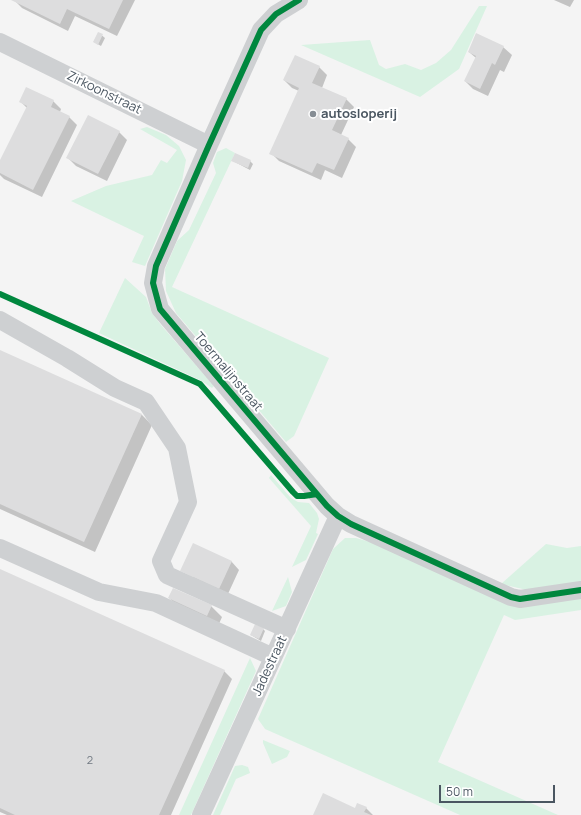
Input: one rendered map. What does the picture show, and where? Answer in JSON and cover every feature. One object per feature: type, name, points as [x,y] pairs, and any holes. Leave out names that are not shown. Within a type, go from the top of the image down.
[{"type":"street","name":"Toermalijnstraat","points":[[298,0],[276,14],[261,30],[209,144],[156,266],[153,283],[160,309],[327,506],[338,516],[351,524],[511,597],[520,599],[581,590]]},
{"type":"street","name":"Zirkoonstraat","points":[[0,42],[209,144]]},
{"type":"street","points":[[0,320],[67,358],[115,388],[146,402],[177,448],[188,502],[161,561],[167,575],[287,629]]},
{"type":"street","name":"Jadestraat","points":[[201,815],[338,516]]},
{"type":"street","points":[[0,548],[99,592],[156,603],[273,657]]},
{"type":"green space","points":[[479,6],[487,6],[459,69],[420,97],[301,45],[370,40],[379,65],[386,69],[405,64],[421,70],[436,63],[451,50]]},
{"type":"green space","points":[[147,127],[166,135],[179,146],[186,160],[182,181],[145,266],[132,262],[144,236],[71,201],[106,186],[152,175],[161,160],[167,163],[177,150],[140,129]]},
{"type":"green space","points":[[226,148],[235,153],[172,287],[329,358],[294,436],[286,442],[176,313],[166,291],[165,269],[177,241],[189,230],[216,173],[213,163],[217,152]]},
{"type":"green space","points":[[125,278],[146,297],[152,313],[214,386],[212,388],[200,380],[99,333]]},
{"type":"green space","points":[[271,475],[291,498],[298,502],[309,503],[317,513],[319,519],[316,533],[318,534],[306,560],[292,567],[311,526],[269,478]]},
{"type":"green space","points":[[345,538],[356,538],[370,542],[505,602],[581,594],[581,610],[515,620],[504,615],[438,762],[558,815],[460,815],[265,729],[258,719],[333,549]]},
{"type":"green space","points":[[546,544],[567,548],[581,546],[581,583],[527,590],[501,584]]},
{"type":"green space","points":[[288,577],[292,592],[286,606],[272,611]]},
{"type":"green space","points":[[250,658],[256,671],[191,815],[179,815]]},
{"type":"green space","points":[[263,740],[290,751],[287,757],[272,764]]},
{"type":"green space","points":[[242,765],[248,767],[250,773],[236,779],[220,815],[213,815],[235,766]]},
{"type":"building","points":[[11,0],[123,0],[109,29],[67,9],[60,24]]},
{"type":"building","points":[[98,32],[103,34],[98,45],[93,42]]},
{"type":"building","points":[[476,33],[504,46],[495,65],[492,63],[480,89],[464,81],[476,56],[468,52]]},
{"type":"building","name":"autosloperij","points":[[295,55],[320,66],[312,83],[347,98],[332,130],[349,138],[334,170],[317,163],[312,173],[269,154],[299,88],[283,80]]},
{"type":"building","points":[[26,87],[54,100],[51,107],[70,116],[33,190],[0,173],[0,160],[27,106],[19,102]]},
{"type":"building","points":[[88,115],[120,131],[98,174],[66,158]]},
{"type":"building","points":[[235,153],[251,160],[248,168],[231,161]]},
{"type":"building","points":[[0,350],[142,414],[84,542],[0,504]]},
{"type":"building","points":[[193,543],[232,561],[219,589],[180,571]]},
{"type":"building","points":[[0,569],[225,670],[159,815],[15,815],[0,808]]},
{"type":"building","points":[[173,588],[212,605],[207,616],[168,598]]},
{"type":"building","points":[[255,624],[264,628],[259,639],[250,635]]},
{"type":"building","points":[[323,793],[355,808],[357,803],[367,807],[364,812],[371,815],[313,815]]},
{"type":"cycle path","points":[[299,0],[276,14],[261,30],[209,145],[156,266],[153,283],[160,309],[327,506],[338,516],[351,524],[511,597],[520,599],[581,590]]},
{"type":"cycle path","points":[[0,294],[200,384],[297,496],[317,494]]},
{"type":"place","name":"autosloperij","points":[[313,114]]}]
